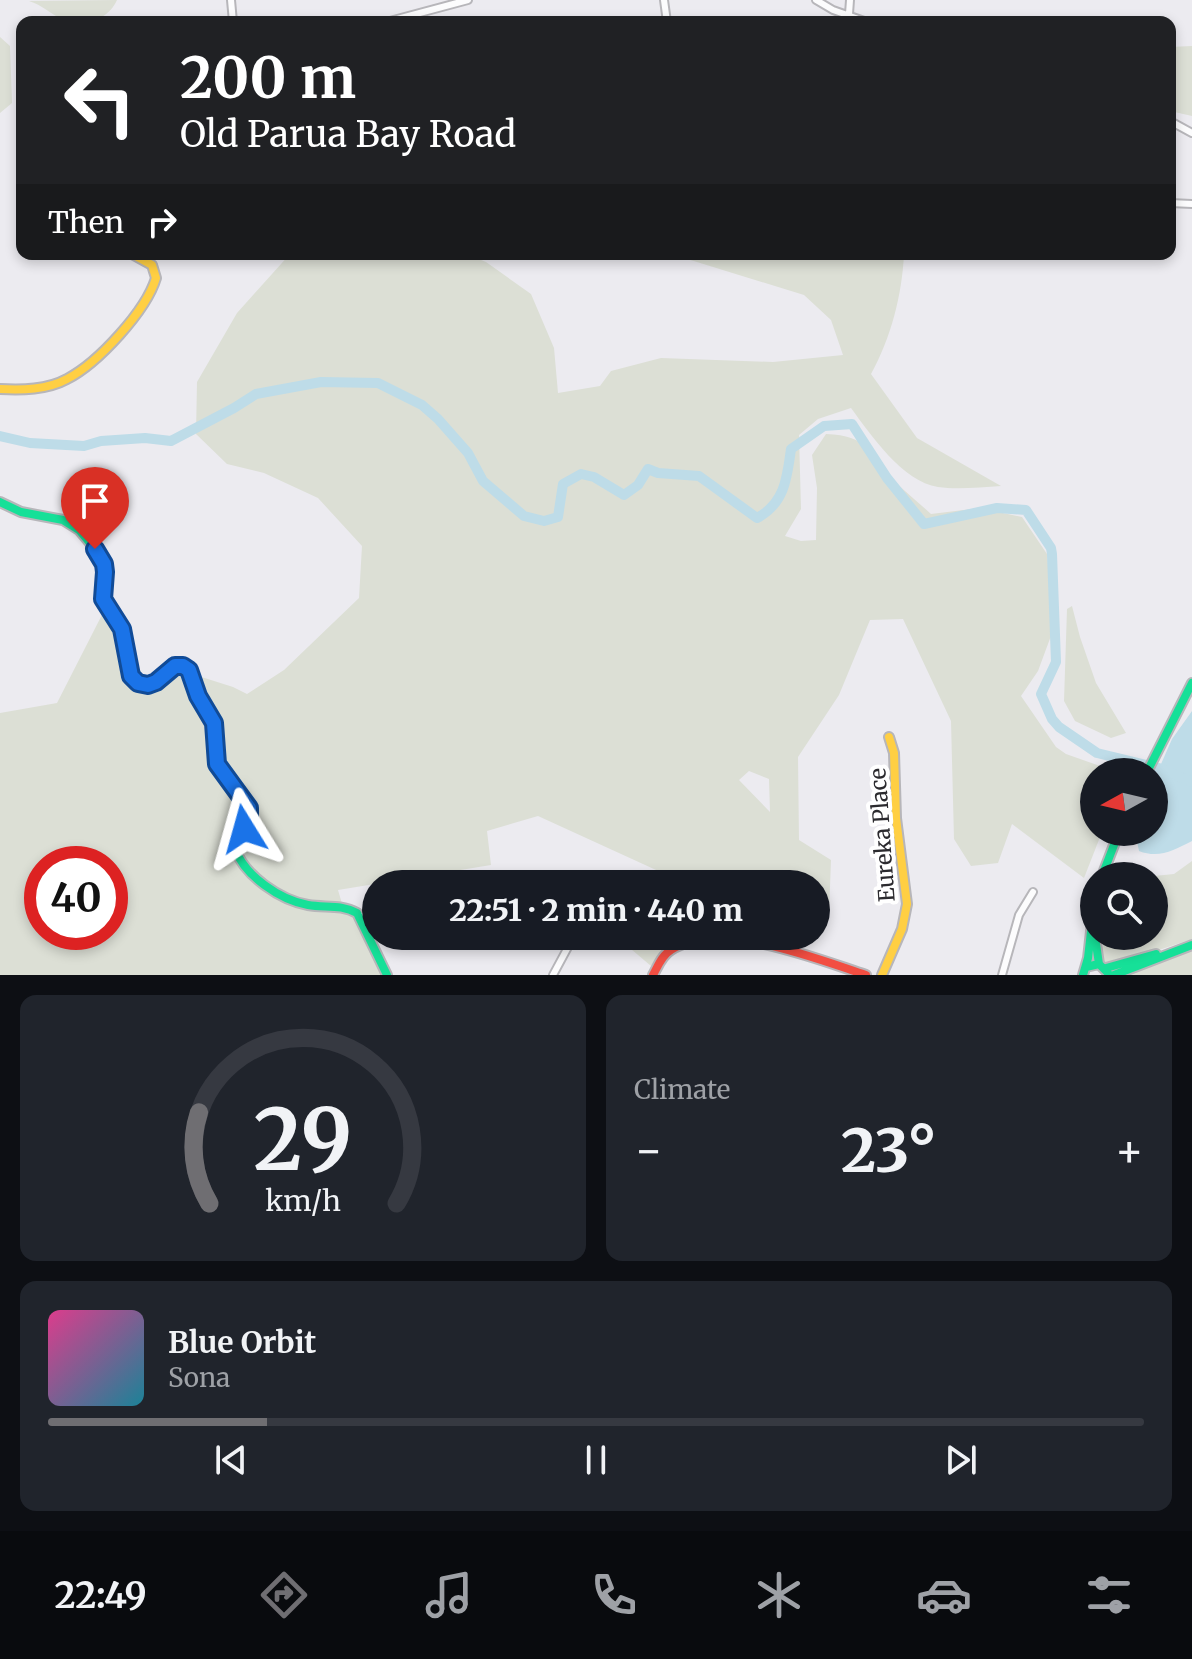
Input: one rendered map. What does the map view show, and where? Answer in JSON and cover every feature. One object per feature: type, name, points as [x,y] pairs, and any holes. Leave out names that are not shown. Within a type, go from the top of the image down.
[{"type":"street","points":[[408,16],[468,0]]},
{"type":"street","points":[[816,0],[833,10],[854,16]]},
{"type":"street","points":[[849,14],[850,0]]},
{"type":"street","points":[[0,389],[27,390],[61,381],[76,373],[145,301],[154,287],[156,278],[153,266],[146,260]]},
{"type":"street","points":[[0,502],[21,512],[63,520],[79,530],[95,549],[104,564],[103,599],[122,629],[128,668],[135,680],[148,685],[175,666],[183,666],[189,670],[198,696],[214,723],[217,764],[249,808],[248,822],[235,849],[239,862],[267,886],[291,900],[316,906],[350,908],[360,917],[387,975]]},
{"type":"street","points":[[1155,758],[1192,683]]},
{"type":"street","name":"Eureka Place","points":[[882,975],[902,929],[907,904],[896,818],[894,753],[889,737]]},
{"type":"street","points":[[1002,975],[1019,915],[1033,892]]},
{"type":"street","points":[[653,975],[667,952],[688,941],[702,939],[768,944],[866,975]]},
{"type":"street","points":[[1087,950],[1084,971],[1107,970],[1192,945]]},
{"type":"street","points":[[553,975],[566,950]]},
{"type":"street","points":[[1100,950],[1107,970]]},
{"type":"shaded area","points":[[117,0],[103,16],[56,16],[29,1]]},
{"type":"shaded area","points":[[0,37],[10,46],[12,103],[0,113]]},
{"type":"shaded area","points":[[1192,46],[1192,116],[1176,112],[1176,47]]},
{"type":"shaded area","points":[[285,260],[486,262],[531,294],[554,348],[558,393],[600,386],[611,371],[661,358],[773,362],[843,355],[831,320],[804,295],[690,260],[903,260],[894,316],[871,374],[917,438],[1001,486],[953,488],[925,483],[888,455],[851,408],[818,419],[799,435],[801,509],[785,536],[801,541],[816,540],[817,488],[812,455],[826,434],[851,438],[866,447],[892,479],[931,514],[980,508],[1022,517],[1047,554],[1055,625],[1038,671],[1021,696],[1056,747],[1080,759],[1080,846],[1097,846],[1090,862],[1080,862],[1080,875],[1012,824],[998,863],[971,866],[954,839],[951,721],[903,619],[870,620],[839,695],[798,757],[799,840],[831,860],[830,888],[830,870],[656,870],[538,816],[487,831],[491,865],[460,870],[362,870],[362,886],[338,890],[343,907],[359,915],[362,922],[362,950],[374,950],[385,975],[0,975],[0,713],[57,703],[108,603],[144,678],[190,667],[192,674],[247,694],[284,670],[359,598],[362,546],[318,498],[264,473],[227,464],[196,434],[197,382],[237,313]],"holes":[[[749,771],[769,779],[770,812],[739,780]]]},
{"type":"shaded area","points":[[1072,606],[1096,683],[1126,733],[1111,738],[1075,721],[1064,701],[1067,609]]},
{"type":"shaded area","points":[[1192,861],[1192,939],[1168,947],[1168,875],[1174,874]]},
{"type":"shaded area","points":[[1192,948],[1192,975],[1124,975]]},
{"type":"shaded area","points":[[632,950],[664,950],[651,966]]},
{"type":"shaded area","points":[[1102,950],[1159,950],[1117,964],[1106,965],[1100,960]]},
{"type":"water","points":[[1192,711],[1192,841],[1160,854],[1146,853],[1139,851],[1138,846],[1168,846],[1168,758],[1164,758],[1172,739]]},
{"type":"waterway","points":[[0,436],[30,443],[84,446],[101,441],[145,438],[171,441],[256,394],[321,382],[378,383],[422,405],[468,453],[483,481],[524,516],[544,521],[558,517],[563,484],[581,474],[594,477],[624,495],[638,485],[648,469],[658,473],[699,476],[757,518],[774,505],[783,489],[791,449],[824,426],[852,424],[887,478],[924,524],[997,508],[1026,510],[1052,554],[1056,662],[1041,694],[1052,719],[1097,753],[1159,768],[1192,782]]},
{"type":"traffic: fast","points":[[0,502],[21,512],[63,520],[79,530],[95,549],[104,564],[103,599],[122,629],[128,668],[135,680],[152,684],[172,668],[183,666],[191,674],[198,696],[214,723],[217,764],[249,808],[248,822],[235,849],[240,859],[255,877],[286,898],[357,913],[387,975]]},
{"type":"traffic: fast","points":[[1154,758],[1192,683]]},
{"type":"traffic: fast","points":[[1107,862],[1114,846]]},
{"type":"traffic: fast","points":[[1114,975],[1192,945]]},
{"type":"traffic: fast","points":[[1083,975],[1089,950]]},
{"type":"traffic: fast","points":[[1097,950],[1099,964]]},
{"type":"traffic: fast","points":[[1106,968],[1156,954]]},
{"type":"traffic: fast","points":[[1086,967],[1099,964],[1108,973]]},
{"type":"traffic: slow","points":[[0,389],[34,388],[59,383],[93,361],[132,320],[151,291],[156,278],[152,265],[143,260]]},
{"type":"traffic: slow","points":[[882,975],[902,929],[907,904],[896,818],[894,753],[889,737]]},
{"type":"traffic: jam","points":[[653,975],[671,950],[691,942],[715,939],[768,945],[866,975]]},
{"type":"route","points":[[95,549],[104,564],[103,599],[122,629],[131,676],[138,683],[148,685],[175,666],[189,670],[201,704],[214,723],[215,760],[249,808],[244,829]]}]
